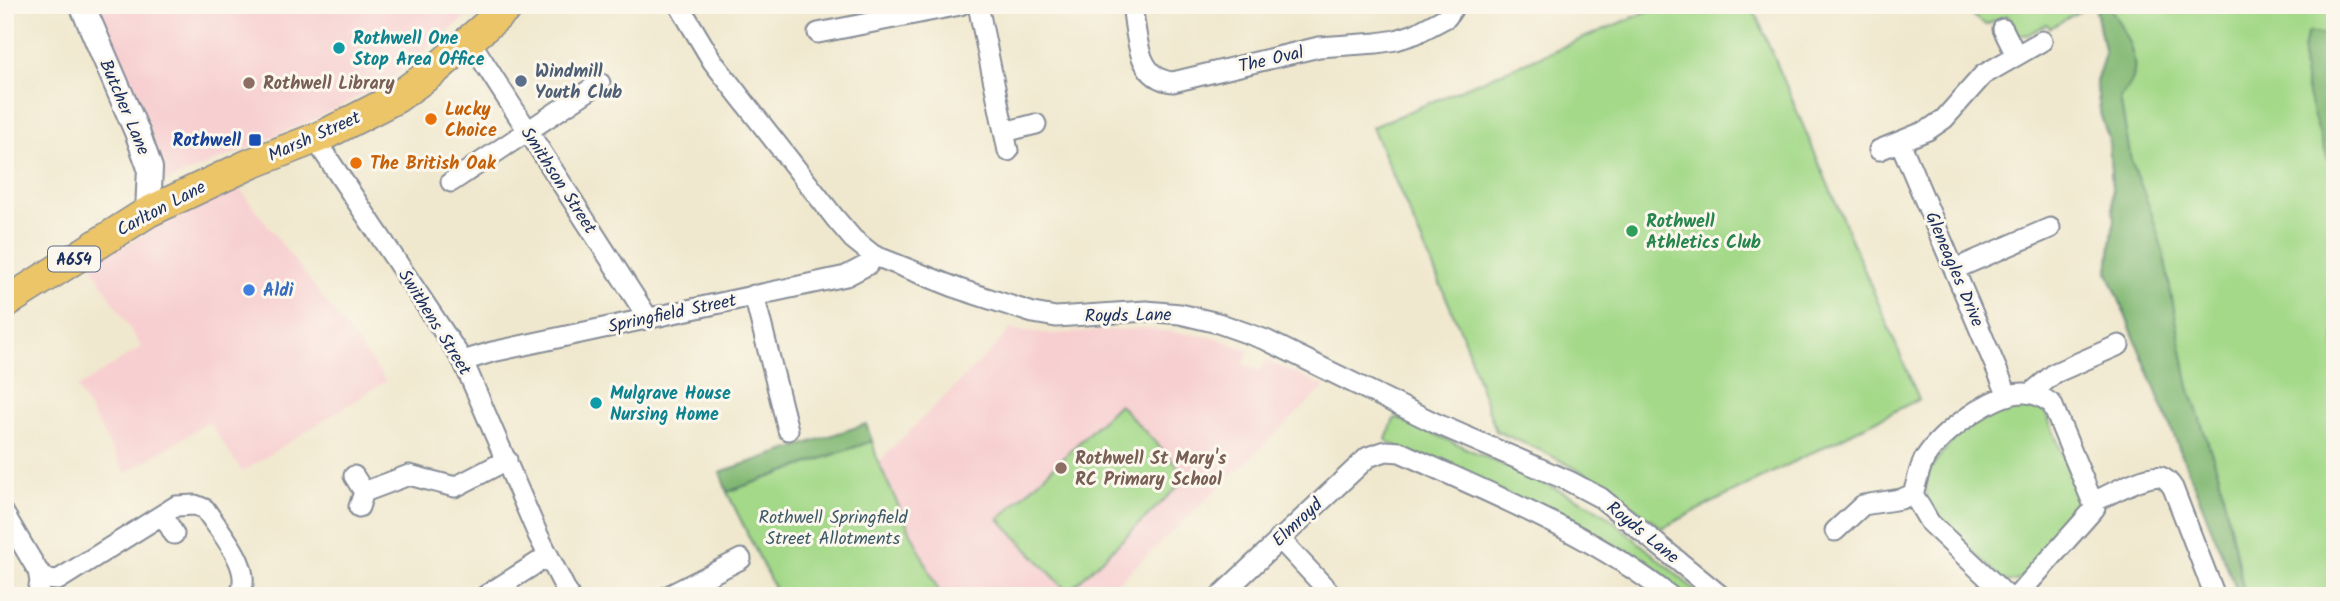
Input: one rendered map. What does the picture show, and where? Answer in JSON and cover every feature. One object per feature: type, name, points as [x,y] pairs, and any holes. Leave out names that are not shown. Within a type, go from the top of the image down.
[{"type":"main road","name":"Marsh Street","points":[[250,163],[315,139],[396,98],[435,70],[510,5]]},
{"type":"main road","name":"Carlton Lane","points":[[7,299],[148,212],[250,163]]},
{"type":"street","name":"Butcher Lane","points":[[82,5],[150,168],[148,212]]},
{"type":"street","name":"Royds Lane","points":[[679,5],[713,62],[835,218],[853,239],[873,255],[959,289],[1033,313],[1056,317],[1136,311],[1180,314],[1218,323],[1266,340],[1435,423],[1569,481],[1601,498],[1721,596]]},
{"type":"street","points":[[818,33],[960,5]]},
{"type":"street","points":[[978,5],[1006,141],[1036,124]]},
{"type":"street","name":"The Oval","points":[[1132,5],[1144,66],[1157,78],[1174,82],[1319,47],[1396,40],[1447,18],[1455,5]]},
{"type":"street","points":[[2003,29],[2016,55]]},
{"type":"street","name":"Smithson Street","points":[[470,41],[648,318]]},
{"type":"street","points":[[1879,150],[1928,130],[1944,119],[1983,75],[2042,41]]},
{"type":"street","points":[[451,181],[600,83]]},
{"type":"street","name":"Swithens Street","points":[[315,139],[463,361],[548,556],[569,596]]},
{"type":"street","name":"Gleneagles Drive","points":[[1900,142],[2008,396]]},
{"type":"street","points":[[1955,268],[2050,228]]},
{"type":"street","name":"Springfield Street","points":[[463,361],[492,352],[846,276],[869,264],[873,255]]},
{"type":"street","points":[[754,295],[788,430]]},
{"type":"street","points":[[2031,393],[2055,373],[2119,345]]},
{"type":"street","points":[[2007,596],[1930,523],[1913,494],[1924,460],[1942,437],[1960,422],[2008,396],[2031,393],[2052,404],[2095,509],[2017,596]]},
{"type":"street","name":"Royds Lane","points":[[1376,453],[1400,452],[1566,528],[1637,570],[1671,596]]},
{"type":"street","name":"Elmroyd","points":[[1220,596],[1279,538],[1368,457],[1376,453]]},
{"type":"street","points":[[359,492],[409,475],[455,487],[507,460]]},
{"type":"street","points":[[2093,502],[2148,478],[2160,468],[2173,488],[2215,596]]},
{"type":"street","points":[[1835,531],[1863,505],[1901,499],[1913,494]]},
{"type":"street","points":[[38,572],[47,579],[58,580],[176,506],[195,505],[205,509],[241,564],[245,577],[243,589],[238,596]]},
{"type":"street","points":[[5,515],[38,572],[40,582],[37,596]]},
{"type":"street","points":[[163,515],[174,534]]},
{"type":"street","points":[[1279,538],[1333,596]]},
{"type":"street","points":[[485,596],[548,556]]},
{"type":"street","points":[[668,596],[741,559]]},
{"type":"shaded area","points":[[95,5],[480,5],[386,83],[309,122],[166,182],[159,174]]},
{"type":"shaded area","points":[[237,185],[386,381],[242,472],[209,422],[126,473],[77,388],[141,347],[90,263]]},
{"type":"shaded area","name":"Rothwell St Mary's RC Primary School","points":[[1143,328],[1217,338],[1249,351],[1243,364],[1260,371],[1266,360],[1325,387],[1104,596],[941,596],[878,462],[1010,329],[1052,334]]},
{"type":"green space","name":"Rothwell Athletics Club","points":[[1662,5],[1752,5],[1919,399],[1662,528],[1600,481],[1496,431],[1462,334],[1372,127]]},
{"type":"green space","points":[[1973,5],[2091,5],[2050,28],[2047,24],[2027,35],[2019,34],[2007,15],[1986,25],[1965,11]]},
{"type":"green space","points":[[2095,5],[2335,5],[2335,596],[2239,596],[2108,272],[2114,219],[2109,139],[2101,116],[2096,82],[2105,54]]},
{"type":"green space","points":[[2095,5],[2109,5],[2133,54],[2134,75],[2120,98],[2131,160],[2163,251],[2189,387],[2219,475],[2245,596],[2239,596],[2108,272],[2114,219],[2109,139],[2101,116],[2096,82],[2105,54]]},
{"type":"green space","points":[[2308,32],[2326,35],[2335,40],[2335,176],[2316,125],[2306,83],[2303,63]]},
{"type":"green space","points":[[2016,403],[2032,404],[2046,413],[2081,501],[2077,517],[2019,580],[2011,582],[2003,580],[1934,515],[1926,494],[1926,484],[1931,468],[1956,436],[1980,418]]},
{"type":"green space","points":[[1119,404],[1188,477],[1068,592],[999,519]]},
{"type":"green space","points":[[1399,418],[1583,501],[1605,514],[1702,596],[1684,596],[1636,557],[1569,521],[1389,443],[1386,439],[1394,419]]},
{"type":"green space","points":[[866,424],[872,441],[727,492],[720,472]]},
{"type":"green space","name":"Rothwell Springfield Street Allotments","points":[[872,441],[878,462],[941,596],[778,596],[727,492]]},
{"type":"place","name":"Rothwell One Stop Area Office","points":[[339,48]]},
{"type":"place","name":"Windmill Youth Club","points":[[521,81]]},
{"type":"place","name":"Rothwell Library","points":[[249,83]]},
{"type":"place","name":"Lucky Choice","points":[[431,119]]},
{"type":"place","name":"Rothwell","points":[[255,140]]},
{"type":"place","name":"The British Oak","points":[[356,163]]},
{"type":"place","name":"Rothwell Athletics Club","points":[[1632,231]]},
{"type":"place","name":"Aldi","points":[[249,290]]},
{"type":"place","name":"Mulgrave House Nursing Home","points":[[596,403]]},
{"type":"place","name":"Rothwell St Mary's RC Primary School","points":[[1061,468]]}]
